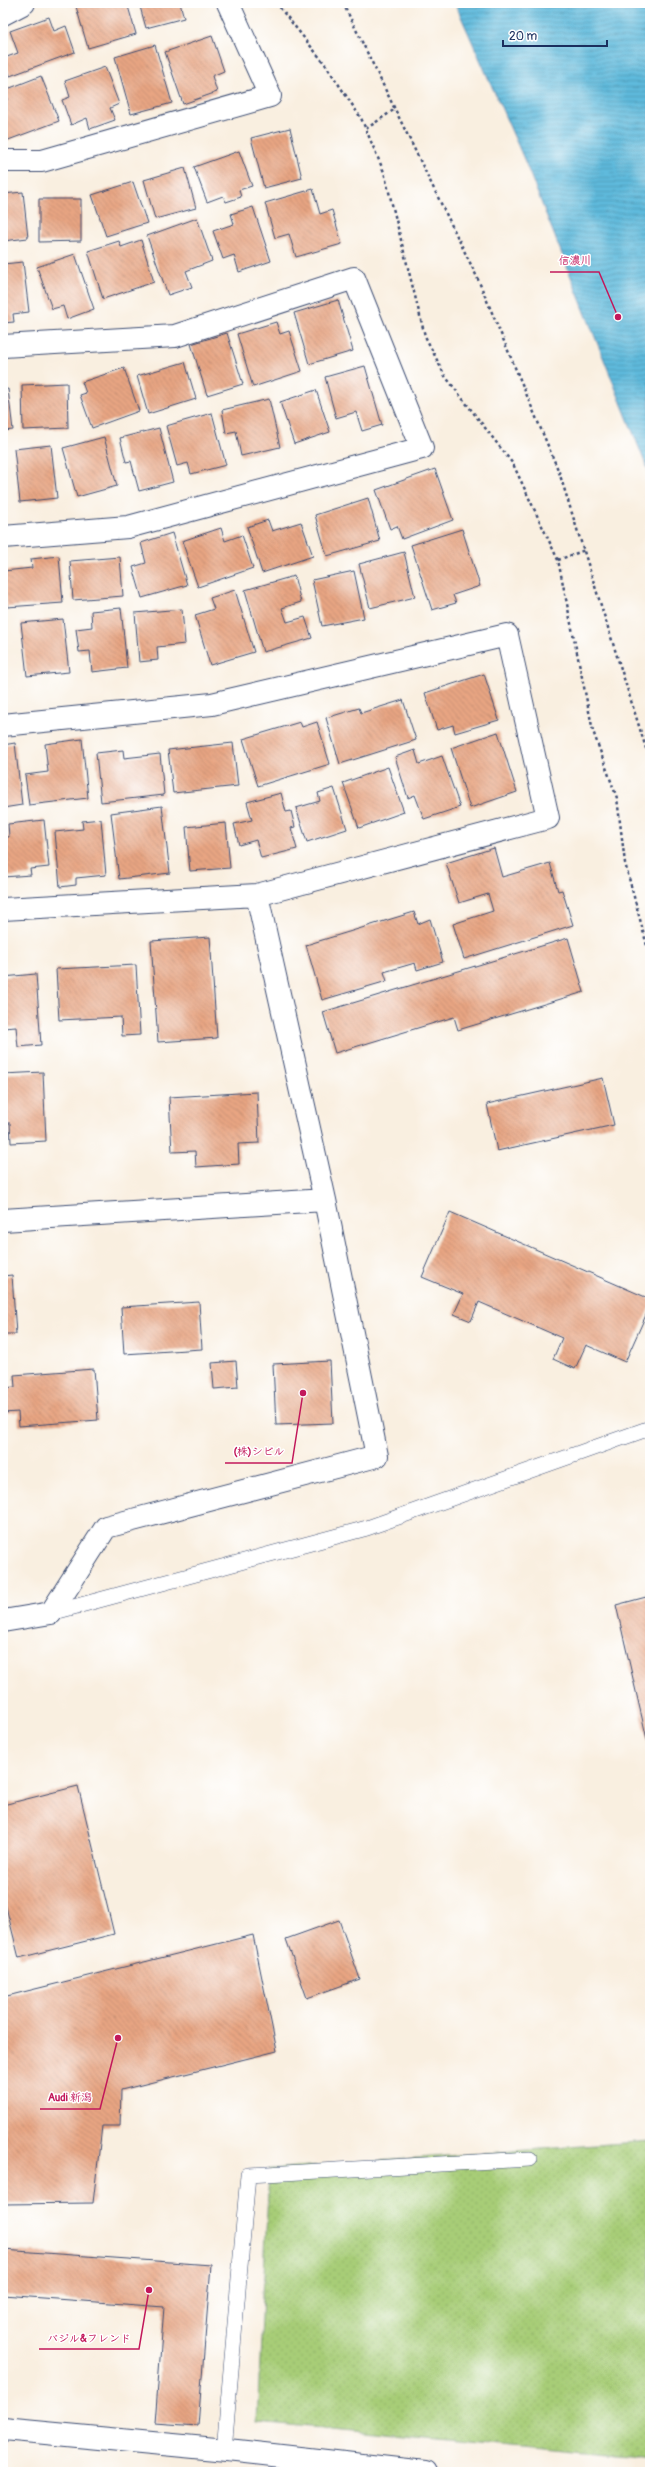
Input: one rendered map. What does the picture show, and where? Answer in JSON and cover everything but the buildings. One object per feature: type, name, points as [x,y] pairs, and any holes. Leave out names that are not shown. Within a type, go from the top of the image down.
[{"type":"street","points":[[3,14],[24,3]]},
{"type":"street","points":[[3,160],[42,161],[270,96],[228,3]]},
{"type":"street","points":[[3,346],[175,336],[354,278],[422,448],[128,527],[3,537]]},
{"type":"street","points":[[3,725],[212,704],[507,635],[548,818],[257,895],[3,909]]},
{"type":"street","points":[[3,1621],[51,1614],[106,1527],[377,1456],[325,1200],[257,895]]},
{"type":"street","points":[[3,1220],[325,1200]]},
{"type":"street","points":[[3,2430],[224,2450],[425,2472]]},
{"type":"lane","points":[[51,1614],[367,1528],[650,1428]]},
{"type":"lane","points":[[224,2450],[248,2175],[530,2159]]},
{"type":"path","points":[[276,3],[325,64],[361,118],[384,172],[425,336],[445,376],[513,464],[558,560],[593,731],[617,798],[625,862],[650,957]]},
{"type":"path","points":[[343,3],[477,277],[559,472],[650,761]]},
{"type":"path","points":[[366,129],[395,109]]},
{"type":"path","points":[[558,560],[584,550]]},
{"type":"green space","points":[[650,2141],[650,2459],[257,2422],[269,2169]]},
{"type":"water","points":[[455,3],[650,3],[650,475],[524,159]]},
{"type":"place","name":"信濃川","points":[[618,317]]},
{"type":"place","name":"(株)シビル","points":[[303,1393]]},
{"type":"place","name":"Audi 新潟","points":[[118,2038]]},
{"type":"place","name":"バジル&フレンド","points":[[149,2290]]}]
